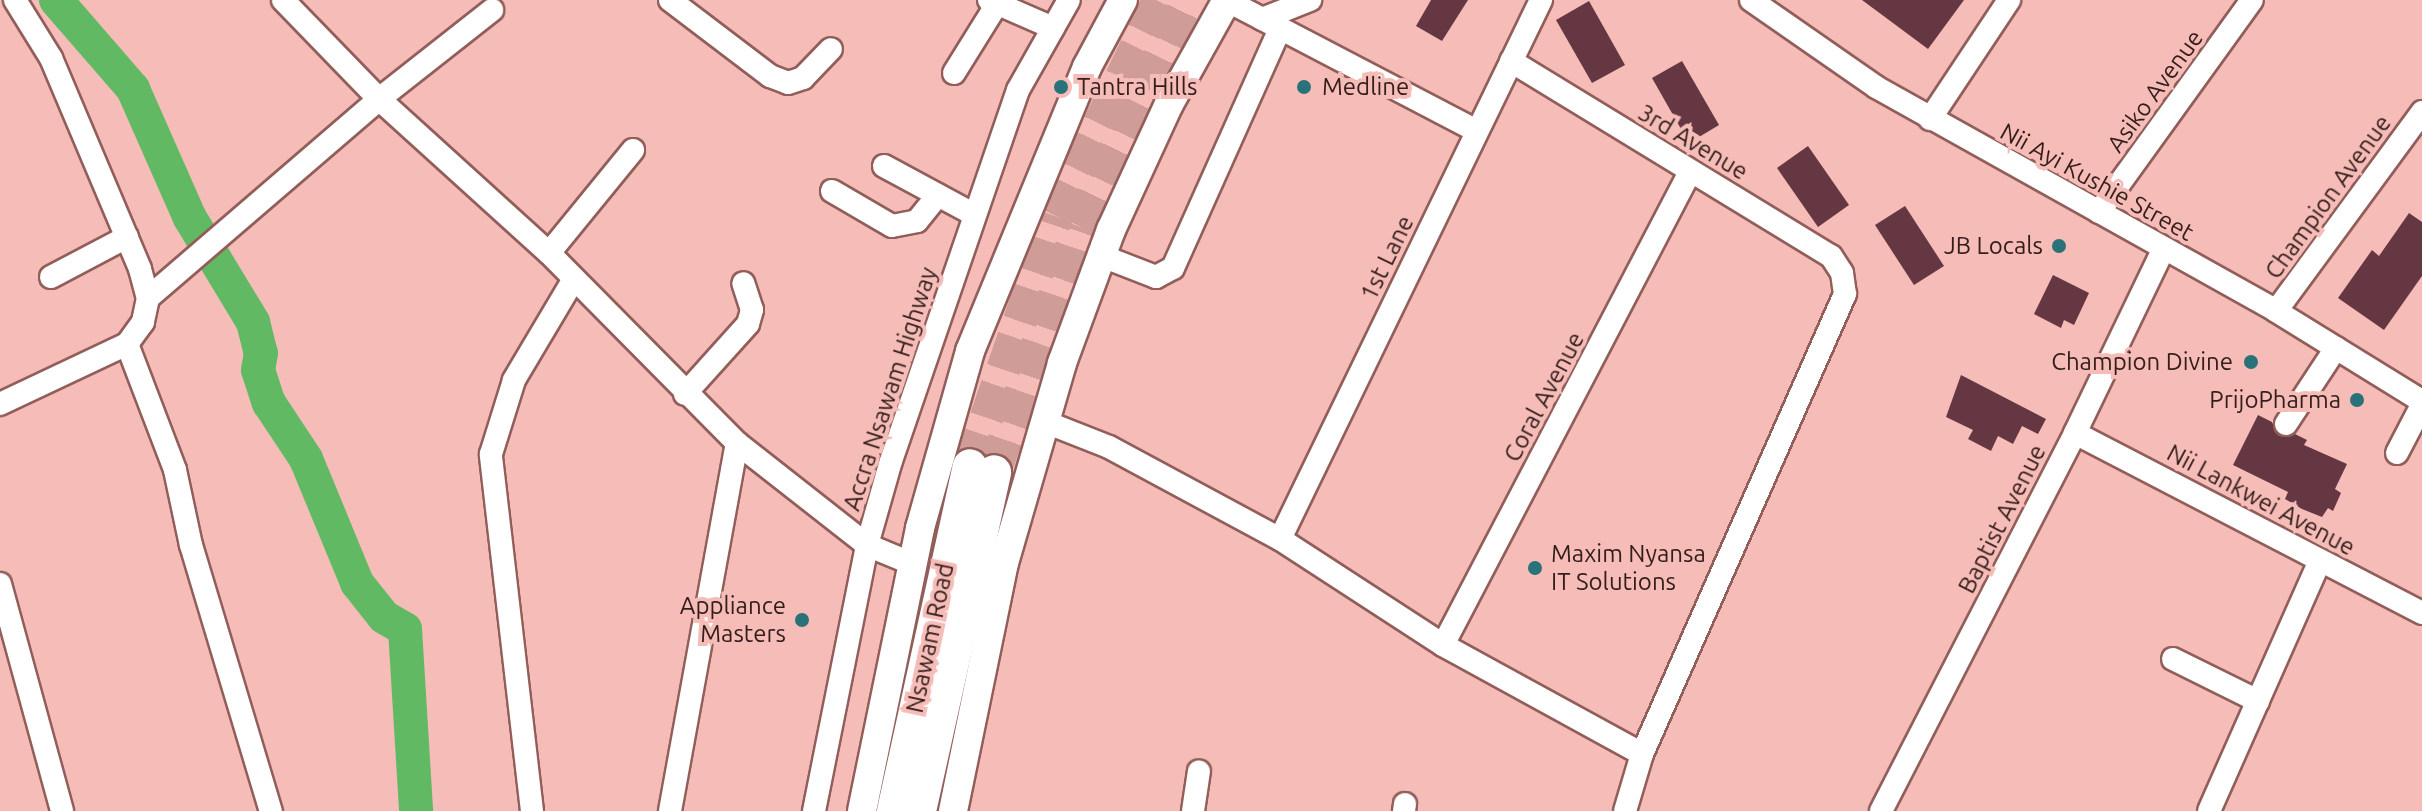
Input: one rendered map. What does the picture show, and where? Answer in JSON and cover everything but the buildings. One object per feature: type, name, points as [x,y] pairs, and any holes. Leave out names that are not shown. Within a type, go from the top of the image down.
[{"type":"highway","name":"Nsawam Road","points":[[894,811],[982,469],[919,811]]},
{"type":"main road","points":[[862,811],[913,564],[970,351],[1081,81],[1123,0]]},
{"type":"main road","points":[[953,811],[1004,563],[1043,421],[1102,256],[1169,104],[1226,0]]},
{"type":"street","points":[[0,404],[127,344],[143,322],[148,298],[127,237],[51,58],[15,0]]},
{"type":"street","points":[[283,0],[379,99],[549,253],[685,394],[737,443],[867,545],[913,564]]},
{"type":"street","points":[[670,0],[770,76],[788,83],[803,78],[831,49]]},
{"type":"street","name":"Accra Nsawam Highway","points":[[814,811],[867,545],[1018,90],[1069,0]]},
{"type":"street","points":[[1226,0],[1477,131]]},
{"type":"street","points":[[1102,256],[1156,277],[1173,268],[1271,24],[1310,0]]},
{"type":"street","name":"1st Lane","points":[[1280,539],[1541,0]]},
{"type":"street","name":"Nii Ayi Kushie Street","points":[[1751,0],[1930,119],[2276,311],[2422,403]]},
{"type":"street","points":[[1930,119],[2009,0]]},
{"type":"street","name":"Asiko Avenue","points":[[2099,212],[2252,0]]},
{"type":"street","points":[[954,73],[993,2],[1053,28]]},
{"type":"street","points":[[148,298],[379,99],[492,10]]},
{"type":"street","name":"3rd Avenue","points":[[1511,61],[1831,256],[1842,273],[1845,294],[1642,754]]},
{"type":"street","name":"Champion Avenue","points":[[2276,311],[2422,112]]},
{"type":"street","points":[[549,253],[633,150]]},
{"type":"street","points":[[884,166],[975,215]]},
{"type":"street","name":"Coral Avenue","points":[[1443,645],[1690,172]]},
{"type":"street","points":[[832,191],[892,226],[917,221],[938,195]]},
{"type":"street","points":[[51,277],[127,237]]},
{"type":"street","name":"Baptist Avenue","points":[[1881,811],[2075,433],[2164,248]]},
{"type":"street","points":[[532,811],[491,454],[514,380],[574,279]]},
{"type":"street","points":[[685,394],[748,324],[752,310],[743,283]]},
{"type":"street","points":[[127,344],[175,470],[191,545],[271,811]]},
{"type":"street","points":[[2286,424],[2336,348]]},
{"type":"street","points":[[2397,453],[2422,403]]},
{"type":"street","points":[[1043,421],[1109,447],[1280,539],[1443,645],[1642,754],[1625,811]]},
{"type":"street","name":"Nii Lankwei Avenue","points":[[2075,433],[2422,613]]},
{"type":"street","points":[[670,811],[737,443]]},
{"type":"street","points":[[2209,811],[2320,560]]},
{"type":"street","points":[[0,584],[62,811]]},
{"type":"street","points":[[2173,659],[2258,701]]},
{"type":"street","points":[[1193,811],[1199,771]]},
{"type":"waterway","points":[[56,0],[133,89],[190,218],[253,322],[261,353],[258,370],[269,403],[306,459],[357,583],[384,617],[405,629],[416,811]]},
{"type":"tunnel","points":[[970,466],[1056,216],[1159,0]]},
{"type":"tunnel","points":[[994,472],[1079,226],[1187,0]]},
{"type":"place","name":"Tantra Hills","points":[[1061,87]]},
{"type":"place","name":"Medline","points":[[1304,87]]},
{"type":"place","name":"JB Locals","points":[[2059,246]]},
{"type":"place","name":"Champion Divine","points":[[2251,362]]},
{"type":"place","name":"PrijoPharma","points":[[2357,400]]},
{"type":"place","name":"Maxim Nyansa IT Solutions","points":[[1535,568]]},
{"type":"place","name":"Appliance Masters","points":[[802,620]]}]
